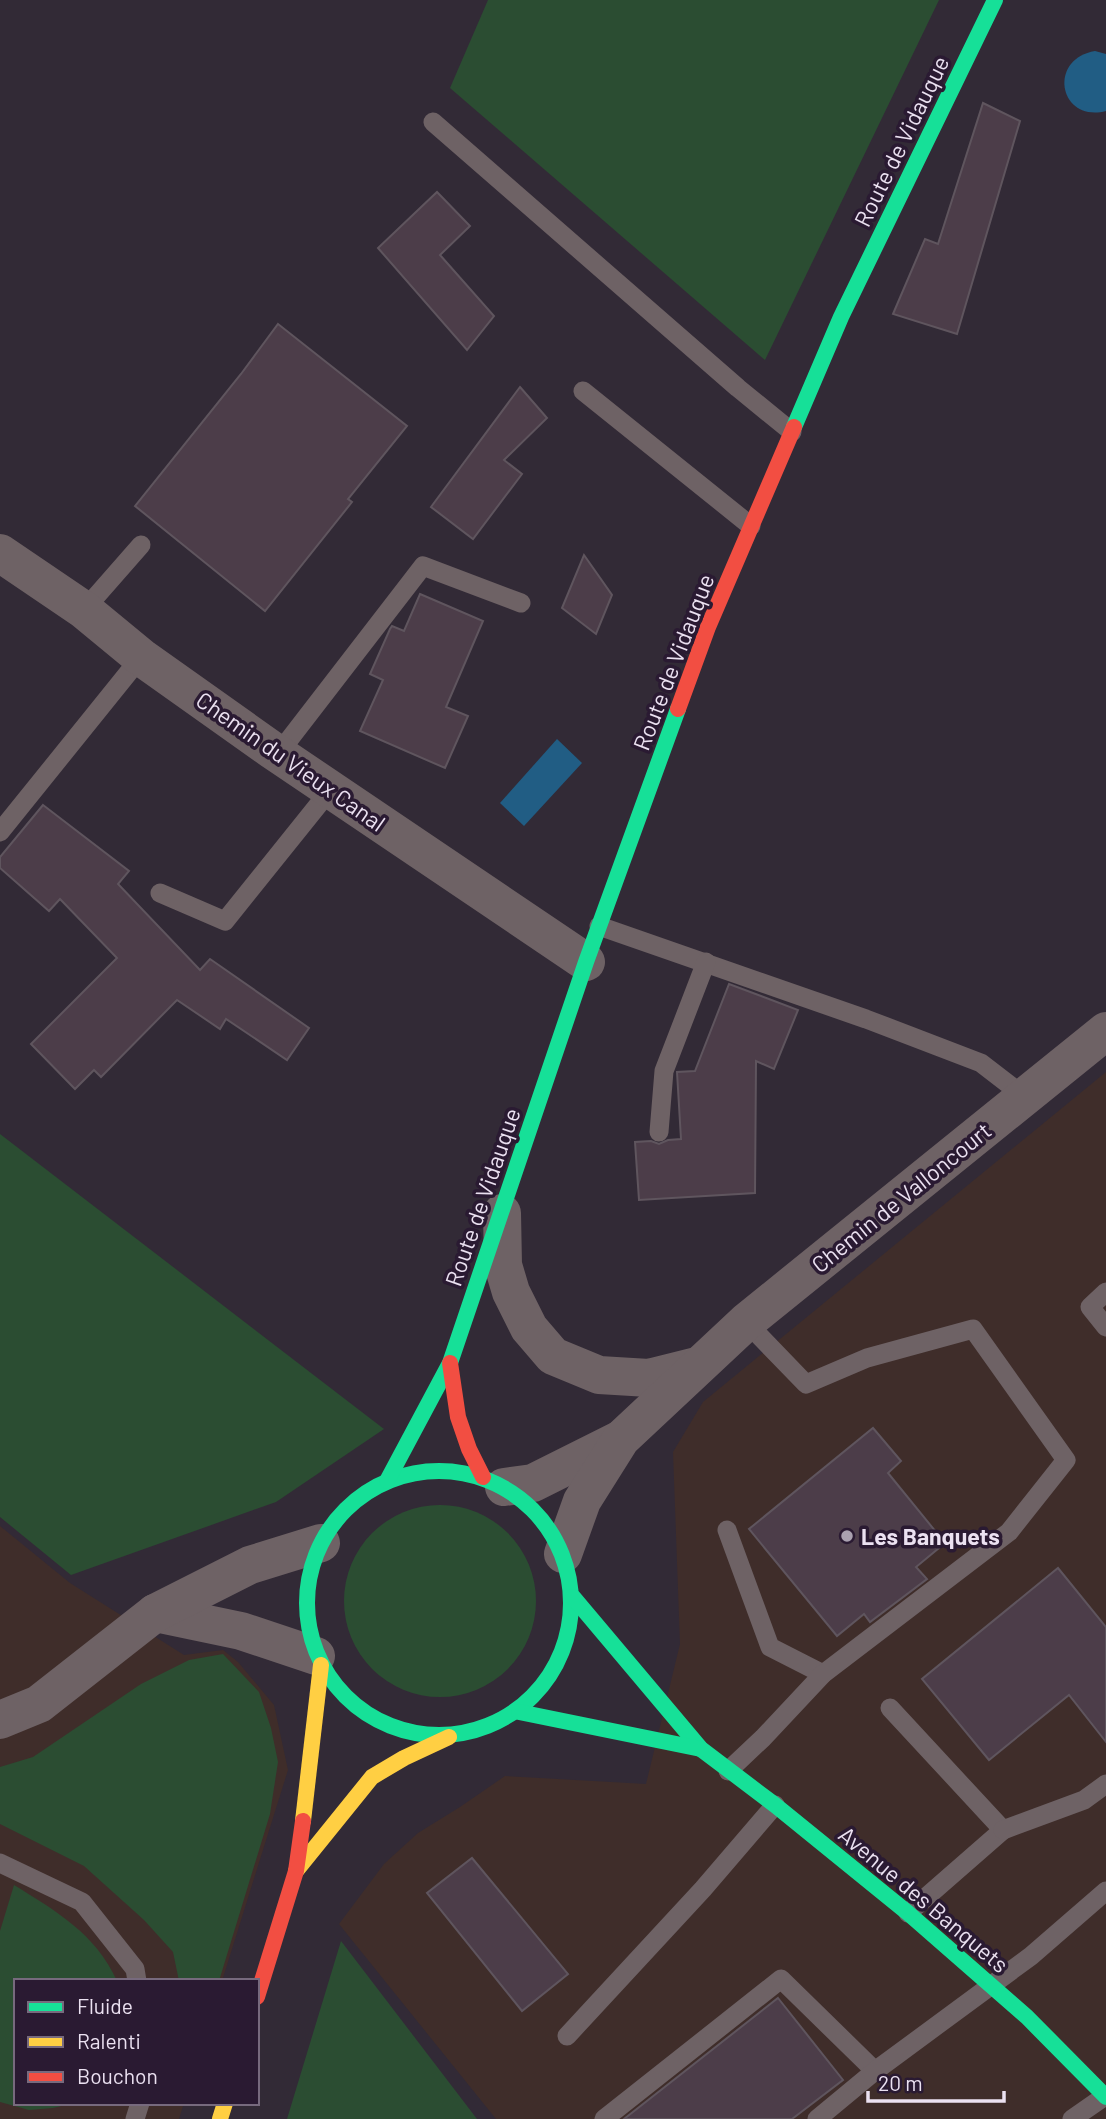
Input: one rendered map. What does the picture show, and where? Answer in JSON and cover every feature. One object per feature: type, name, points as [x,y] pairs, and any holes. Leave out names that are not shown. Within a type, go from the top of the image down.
[{"type":"street","name":"Route de Vidauque","points":[[387,1480],[450,1363],[586,962],[708,627],[841,317],[995,0]]},
{"type":"street","name":"Chemin du Vieux Canal","points":[[0,553],[84,610],[141,657],[278,754],[586,962]]},
{"type":"street","name":"Chemin de Valloncourt","points":[[563,1554],[582,1500],[621,1439],[746,1322],[1106,1031]]},
{"type":"street","name":"Chemin de Valloncourt","points":[[502,1206],[503,1265],[511,1292],[528,1328],[553,1356],[599,1375],[649,1378],[699,1366]]},
{"type":"street","name":"Route de Vidauque","points":[[450,1363],[458,1417],[469,1449],[493,1482]]},
{"type":"street","name":"Chemin de Valloncourt","points":[[493,1482],[533,1483],[621,1439]]},
{"type":"street","points":[[259,1991],[296,1871],[314,1735],[319,1660],[306,1598],[321,1543],[348,1506],[387,1480],[418,1472],[451,1470],[493,1482],[539,1515],[563,1554],[573,1597],[560,1661],[519,1712],[486,1729],[449,1737],[404,1758],[372,1777],[296,1871]]},
{"type":"street","points":[[0,1720],[39,1704],[156,1613],[250,1564],[321,1543]]},
{"type":"street","name":"Avenue des Banquets","points":[[573,1597],[701,1749],[908,1913],[1027,2017],[1105,2097]]},
{"type":"street","points":[[156,1613],[241,1631],[319,1660],[353,1705],[364,1712],[398,1731],[449,1737]]},
{"type":"street","name":"Avenue des Banquets","points":[[519,1712],[701,1749]]},
{"type":"lane","points":[[433,122],[792,432]]},
{"type":"lane","points":[[583,391],[751,526]]},
{"type":"lane","points":[[84,610],[141,545]]},
{"type":"lane","points":[[278,754],[422,566],[521,603]]},
{"type":"lane","points":[[0,832],[141,657]]},
{"type":"lane","points":[[160,893],[225,921],[331,789]]},
{"type":"lane","points":[[599,926],[866,1019],[981,1063],[1025,1097]]},
{"type":"lane","points":[[659,1132],[664,1071],[706,962]]},
{"type":"lane","points":[[1106,1292],[1090,1307],[1106,1327]]},
{"type":"lane","points":[[728,1771],[823,1674],[1009,1532],[1066,1460],[973,1329],[867,1358],[806,1384],[746,1322]]},
{"type":"lane","points":[[727,1530],[770,1647],[823,1674]]},
{"type":"lane","points":[[890,1708],[1003,1830]]},
{"type":"lane","points":[[908,1913],[1003,1830],[1084,1800],[1106,1784]]},
{"type":"lane","points":[[567,2036],[703,1889],[775,1805]]},
{"type":"lane","points":[[0,1863],[82,1902],[135,1969],[137,1979]]},
{"type":"lane","points":[[817,2119],[875,2071],[1031,1956],[1106,1891]]},
{"type":"lane","points":[[604,2119],[780,1979],[875,2071]]},
{"type":"lane","points":[[1072,2119],[1105,2097]]},
{"type":"shaded area","points":[[1106,1072],[1106,2119],[496,2119],[339,1924],[384,1864],[418,1833],[505,1776],[646,1784],[680,1644],[673,1452],[703,1402]]},
{"type":"shaded area","points":[[0,1526],[70,1583],[184,1655],[223,1650],[238,1662],[274,1705],[288,1770],[223,1979],[14,1979],[14,2105],[183,2105],[179,2119],[0,2119]]},
{"type":"green space","points":[[488,0],[939,0],[765,360],[450,88]]},
{"type":"green space","points":[[0,1134],[384,1429],[276,1502],[71,1575],[0,1517]]},
{"type":"green space","points":[[440,1505],[477,1513],[508,1533],[528,1564],[536,1601],[528,1638],[508,1669],[477,1689],[440,1697],[403,1689],[372,1669],[352,1638],[344,1601],[352,1564],[372,1533],[403,1513]]},
{"type":"green space","points":[[223,1654],[259,1692],[271,1728],[278,1762],[270,1814],[220,1979],[179,1979],[173,1952],[144,1920],[84,1866],[0,1824],[0,1767],[33,1757],[141,1684],[189,1660]]},
{"type":"green space","points":[[14,1885],[73,1925],[98,1950],[116,1979],[14,1979],[14,2105],[66,2105],[29,2110],[0,2102],[0,1931]]},
{"type":"green space","points":[[341,1941],[477,2119],[287,2119]]},
{"type":"water","points":[[1095,51],[1106,54],[1106,111],[1090,112],[1078,108],[1069,99],[1065,89],[1065,77],[1070,65],[1080,56]]},
{"type":"water","points":[[557,739],[582,763],[524,826],[500,803]]},
{"type":"building","points":[[983,103],[1020,121],[957,334],[893,314],[925,239],[938,244]]},
{"type":"building","points":[[437,192],[470,226],[440,255],[494,316],[467,350],[378,248]]},
{"type":"building","points":[[278,324],[407,426],[348,499],[352,502],[265,611],[135,506]]},
{"type":"building","points":[[520,387],[547,418],[504,460],[522,474],[473,539],[431,507]]},
{"type":"building","points":[[584,555],[612,595],[596,634],[562,608]]},
{"type":"building","points":[[420,594],[483,621],[446,707],[468,716],[445,768],[360,731],[383,680],[370,674],[390,629],[392,626],[404,631]]},
{"type":"building","points":[[43,805],[129,871],[118,884],[200,970],[210,959],[309,1028],[287,1060],[226,1019],[220,1029],[177,1000],[101,1077],[94,1070],[75,1089],[31,1044],[117,958],[60,899],[49,911],[0,868],[0,857]]},
{"type":"building","points":[[729,984],[798,1010],[774,1069],[756,1061],[755,1193],[639,1200],[635,1142],[651,1141],[659,1144],[681,1139],[677,1072],[695,1071]]},
{"type":"building","name":"Les Banquets","points":[[873,1428],[901,1461],[888,1473],[945,1543],[916,1567],[927,1579],[870,1622],[864,1614],[837,1636],[749,1529]]},
{"type":"building","points":[[1058,1568],[1106,1627],[1106,1742],[1069,1695],[989,1760],[922,1679]]},
{"type":"building","points":[[472,1858],[568,1974],[522,2011],[427,1893]]},
{"type":"building","points":[[778,1998],[843,2080],[792,2119],[624,2119]]},
{"type":"traffic: fast","points":[[794,427],[841,317],[995,0]]},
{"type":"traffic: fast","points":[[387,1481],[450,1363],[586,962],[678,709]]},
{"type":"traffic: fast","points":[[439,1471],[490,1481],[523,1501],[541,1519],[561,1552],[571,1603],[561,1654],[541,1687],[523,1705],[490,1725],[439,1735],[388,1725],[355,1705],[337,1687],[317,1654],[307,1603],[317,1552],[337,1519],[355,1501],[388,1481],[439,1471]]},
{"type":"traffic: fast","points":[[573,1597],[701,1749],[908,1913],[1027,2017],[1106,2097]]},
{"type":"traffic: fast","points":[[519,1712],[701,1749]]},
{"type":"traffic: slow","points":[[303,1821],[321,1665]]},
{"type":"traffic: slow","points":[[296,1871],[372,1777],[404,1758],[449,1737]]},
{"type":"traffic: slow","points":[[220,2119],[224,2105]]},
{"type":"traffic: jam","points":[[678,709],[708,627],[794,427]]},
{"type":"traffic: jam","points":[[450,1363],[458,1417],[469,1449],[483,1477]]},
{"type":"traffic: jam","points":[[259,1991],[296,1871],[303,1821]]},
{"type":"place","name":"Les Banquets","points":[[847,1536]]}]
